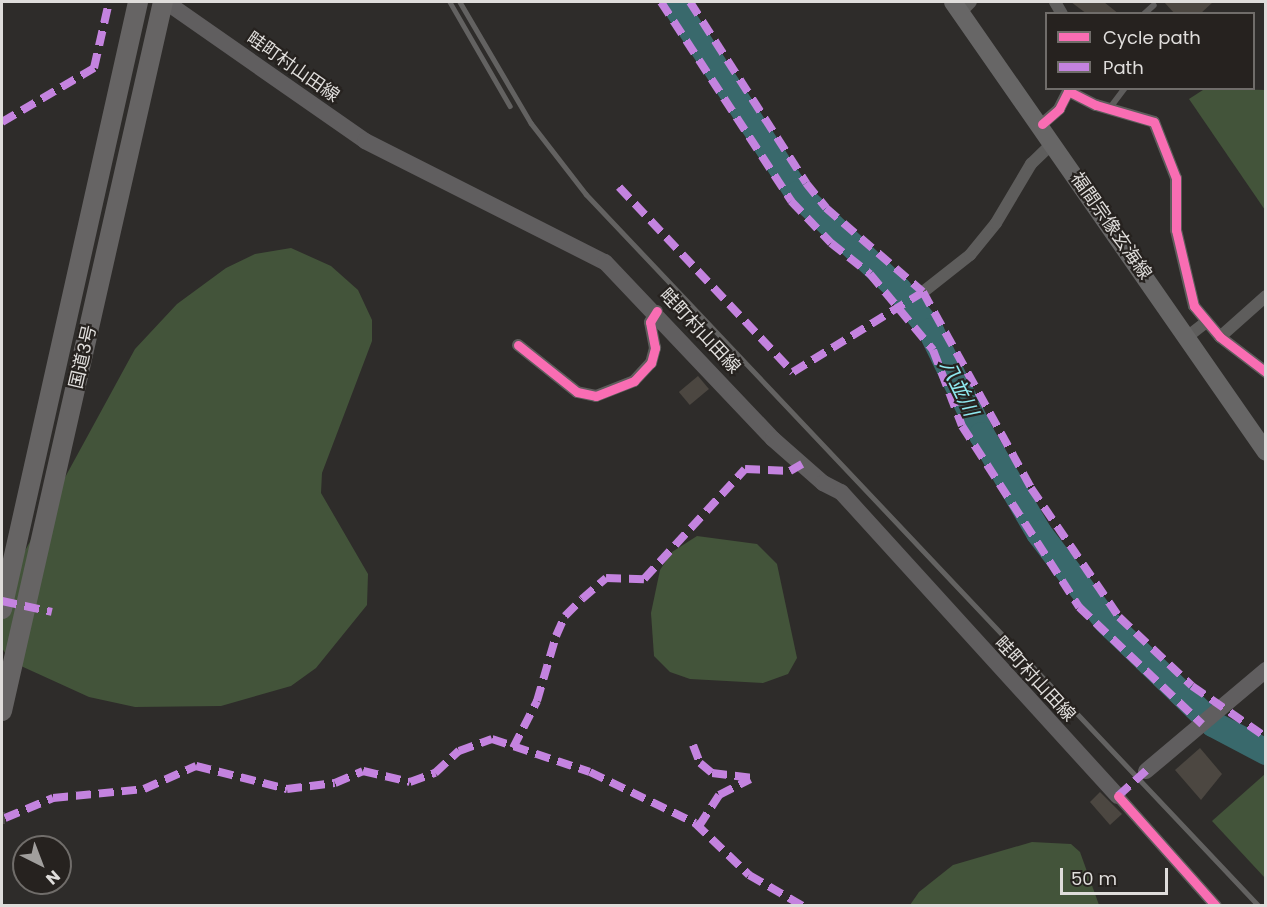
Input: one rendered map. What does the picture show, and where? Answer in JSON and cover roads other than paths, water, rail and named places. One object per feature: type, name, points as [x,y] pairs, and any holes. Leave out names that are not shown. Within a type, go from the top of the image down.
[{"type":"highway","name":"国道3号","points":[[2,609],[138,2]]},
{"type":"highway","name":"国道3号","points":[[2,711],[165,2]]},
{"type":"main road","name":"畦町村山田線","points":[[165,2],[365,141],[605,262],[657,311],[773,439],[841,492],[1118,796]]},
{"type":"main road","name":"福間宗像玄海線","points":[[962,5],[1053,143],[1266,452]]},
{"type":"main road","points":[[1146,771],[1266,670]]},
{"type":"street","points":[[1042,124],[1059,109],[1068,90]]},
{"type":"street","points":[[1071,90],[1109,109],[1146,118],[1160,132],[1176,178],[1176,230],[1194,306],[1220,337],[1266,372]]},
{"type":"street","points":[[923,292],[970,255],[996,223],[1031,164],[1053,143]]},
{"type":"street","points":[[1220,337],[1266,296]]},
{"type":"street","points":[[518,345],[577,392],[596,396],[634,381],[651,363],[656,348],[650,322],[657,311]]},
{"type":"street","points":[[1187,337],[1206,322]]},
{"type":"street","points":[[1118,796],[1216,906]]},
{"type":"lane","points":[[1146,12],[1154,5]]},
{"type":"lane","points":[[1109,109],[1123,90]]},
{"type":"waterway","name":"八並川","points":[[673,2],[798,194],[899,290],[931,331],[982,435],[1039,533],[1107,622],[1213,724],[1266,752]]},
{"type":"railway","points":[[450,2],[510,106]]},
{"type":"railway","points":[[460,2],[531,123],[586,194],[1259,906]]}]
